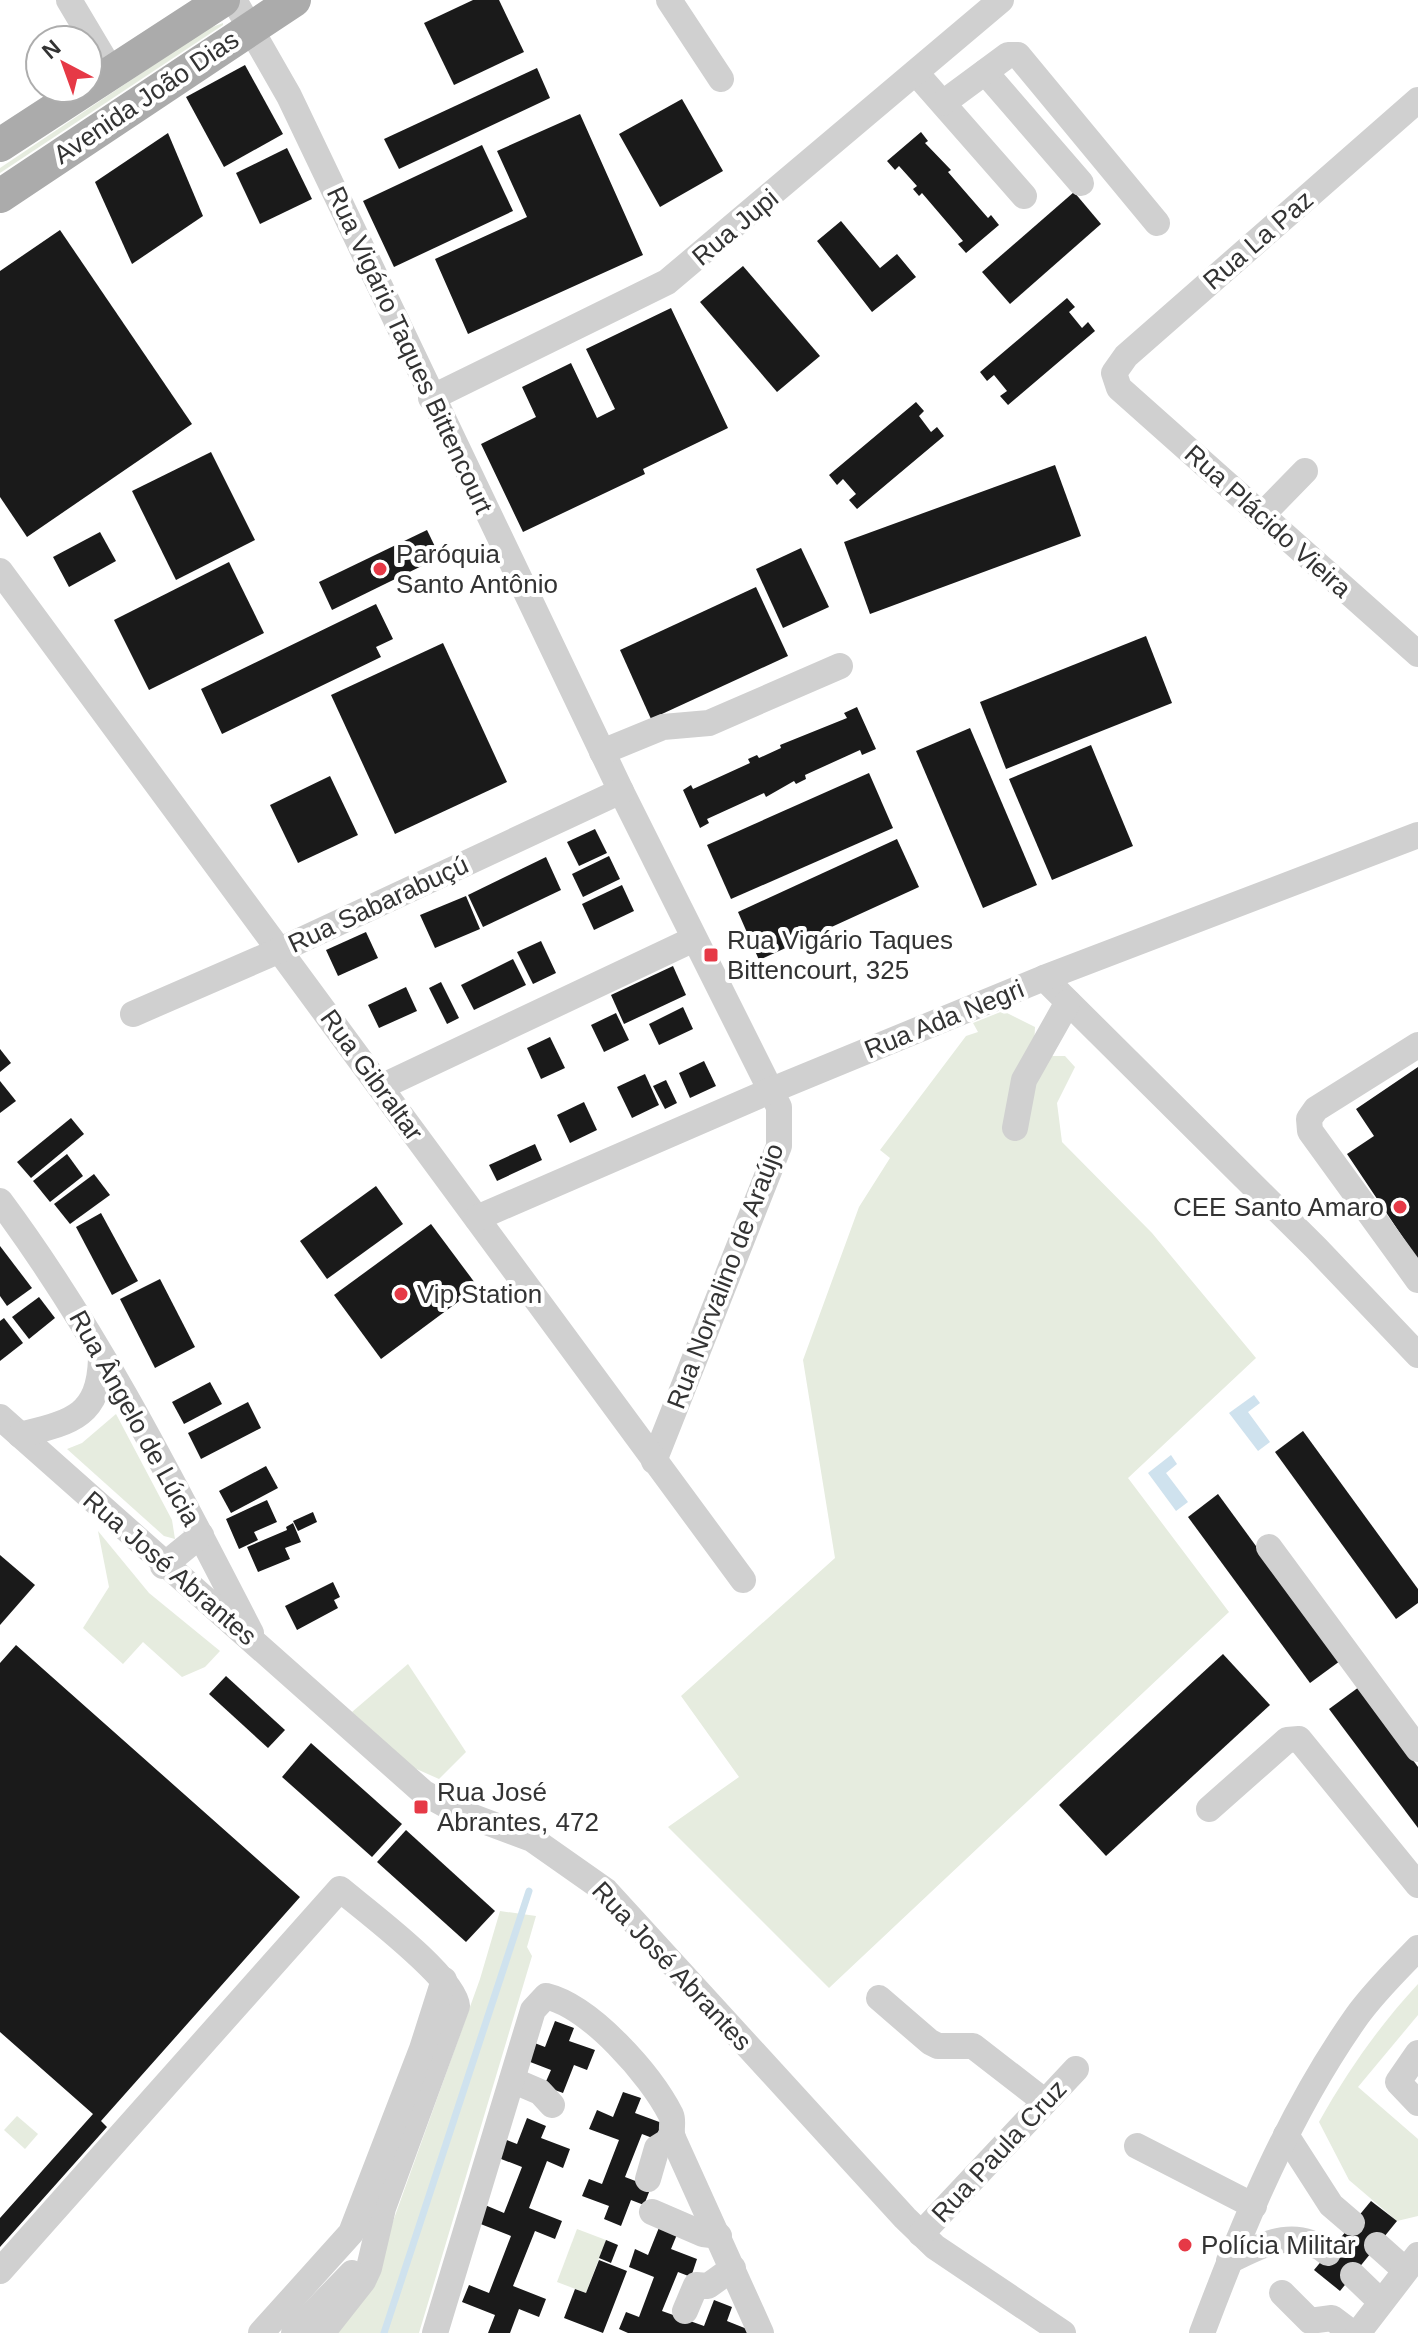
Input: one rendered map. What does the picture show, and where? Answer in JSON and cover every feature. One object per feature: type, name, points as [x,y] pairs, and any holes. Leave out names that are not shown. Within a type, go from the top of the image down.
[{"type":"main road","name":"Avenida João Dias","points":[[0,145],[223,0]]},
{"type":"main road","name":"Avenida João Dias","points":[[0,196],[242,13],[294,0]]},
{"type":"street","points":[[69,0],[113,74]]},
{"type":"street","points":[[669,0],[721,79]]},
{"type":"street","name":"Rua Jupi","points":[[431,398],[667,282],[1001,0]]},
{"type":"street","name":"Rua Vigário Taques Bittencourt","points":[[242,13],[289,96],[602,752],[772,1090]]},
{"type":"street","points":[[943,103],[1011,54],[1021,56],[1157,223]]},
{"type":"street","points":[[985,72],[1081,183]]},
{"type":"street","points":[[916,73],[1024,196]]},
{"type":"street","name":"Rua La Paz","points":[[1119,388],[1114,373],[1126,356],[1418,100]]},
{"type":"street","name":"Rua Plácido Vieira","points":[[1119,388],[1418,654]]},
{"type":"street","points":[[1262,515],[1305,471]]},
{"type":"street","name":"Rua Gibraltar","points":[[0,571],[743,1580]]},
{"type":"street","points":[[602,752],[663,727],[709,723],[840,666]]},
{"type":"street","name":"Rua Sabarabuçú","points":[[133,1014],[280,950],[621,791]]},
{"type":"street","name":"Rua Ada Negri","points":[[477,1218],[772,1090],[1044,978],[1418,835]]},
{"type":"street","points":[[381,1087],[694,939]]},
{"type":"street","points":[[1044,978],[1418,1355]]},
{"type":"street","points":[[1015,1128],[1024,1080],[1068,1002]]},
{"type":"street","points":[[1418,1045],[1316,1109],[1309,1119],[1310,1131],[1418,1280]]},
{"type":"street","name":"Rua Norvalino de Araújo","points":[[654,1461],[779,1146],[782,1125],[772,1090]]},
{"type":"street","name":"Rua Ângelo de Lúcia","points":[[0,1201],[55,1278],[201,1535],[256,1643]]},
{"type":"street","points":[[20,1435],[48,1428],[80,1413],[100,1388],[101,1359]]},
{"type":"street","name":"Rua José Abrantes","points":[[0,1417],[163,1566],[256,1643],[424,1793],[457,1811],[532,1839],[606,1891],[921,2234],[935,2247],[1063,2333]]},
{"type":"street","points":[[163,1566],[201,1535]]},
{"type":"street","points":[[1269,1547],[1418,1749]]},
{"type":"street","points":[[1209,1809],[1287,1740],[1299,1739],[1418,1885]]},
{"type":"street","points":[[0,2271],[340,1889],[444,1980],[457,2006],[383,2208],[363,2281],[322,2333]]},
{"type":"street","points":[[1202,2333],[1229,2261],[1286,2135],[1322,2069],[1358,2014],[1418,1948]]},
{"type":"street","points":[[261,2333],[351,2233],[444,1980]]},
{"type":"street","points":[[435,2333],[533,2010],[546,1996],[564,2001],[639,2067],[673,2117],[673,2138],[761,2333]]},
{"type":"street","points":[[879,1998],[930,2042],[938,2046],[973,2046],[1044,2101]]},
{"type":"street","points":[[1418,2053],[1398,2082],[1418,2103]]},
{"type":"street","name":"Rua Paula Cruz","points":[[921,2234],[1076,2069]]},
{"type":"street","points":[[512,2080],[540,2092],[552,2105]]},
{"type":"street","points":[[383,2208],[386,2173],[400,2106]]},
{"type":"street","points":[[1286,2135],[1331,2205],[1352,2223]]},
{"type":"street","points":[[648,2179],[657,2148],[673,2138]]},
{"type":"street","points":[[1137,2146],[1254,2206]]},
{"type":"street","points":[[652,2212],[703,2234],[719,2236]]},
{"type":"street","points":[[294,2333],[355,2270],[374,2236]]},
{"type":"street","points":[[1229,2261],[1269,2242],[1298,2239],[1312,2241],[1328,2253]]},
{"type":"street","points":[[1377,2245],[1399,2278]]},
{"type":"street","points":[[685,2311],[696,2285],[708,2286],[733,2268]]},
{"type":"street","points":[[1353,2275],[1399,2278]]},
{"type":"street","points":[[1282,2293],[1310,2321],[1332,2318],[1355,2333],[1399,2278]]},
{"type":"shaded area","points":[[223,23],[104,104],[104,98],[207,29]]},
{"type":"shaded area","points":[[95,104],[104,104],[0,173],[0,168]]},
{"type":"shaded area","points":[[1003,1011],[1035,1027],[1034,1048],[1050,1056],[1065,1056],[1075,1067],[1057,1103],[1062,1142],[1152,1233],[1256,1358],[1128,1478],[1229,1612],[829,1988],[668,1827],[739,1777],[681,1696],[835,1558],[803,1360],[859,1207],[890,1158],[880,1150],[966,1036],[978,1032],[973,1023]]},
{"type":"shaded area","points":[[116,1414],[172,1520],[175,1539],[164,1536],[67,1449],[82,1443]]},
{"type":"shaded area","points":[[98,1531],[149,1593],[220,1651],[205,1667],[182,1677],[143,1642],[123,1664],[83,1628],[109,1587]]},
{"type":"shaded area","points":[[408,1664],[466,1752],[439,1779],[412,1767],[352,1712]]},
{"type":"shaded area","points":[[500,1911],[536,1916],[527,1947],[532,1956],[419,2333],[333,2333],[368,2291],[480,1979]]},
{"type":"shaded area","points":[[1418,1984],[1418,2015],[1358,2087],[1418,2139],[1418,2216],[1397,2221],[1349,2180],[1319,2122],[1364,2050]]},
{"type":"shaded area","points":[[17,2116],[38,2134],[25,2149],[4,2130]]},
{"type":"shaded area","points":[[577,2229],[606,2240],[586,2293],[557,2282]]},
{"type":"water","points":[[1254,1395],[1260,1403],[1248,1412],[1270,1442],[1258,1451],[1229,1413]]},
{"type":"water","points":[[1171,1455],[1177,1464],[1166,1473],[1188,1502],[1176,1511],[1148,1473]]},
{"type":"building","points":[[473,0],[499,0],[524,52],[454,85],[424,23]]},
{"type":"building","points":[[245,65],[283,134],[224,167],[186,97]]},
{"type":"building","points":[[537,68],[550,98],[399,169],[384,139]]},
{"type":"building","points":[[682,99],[723,171],[660,207],[619,134]]},
{"type":"building","points":[[580,114],[643,255],[468,334],[435,259],[527,217],[497,151]]},
{"type":"building","points":[[921,132],[928,141],[925,143],[951,170],[948,172],[988,218],[991,215],[999,225],[966,253],[958,244],[963,241],[922,193],[919,196],[913,189],[917,186],[899,166],[895,170],[887,161]]},
{"type":"building","points":[[168,133],[203,216],[132,264],[95,182]]},
{"type":"building","points":[[482,145],[513,211],[394,267],[363,201]]},
{"type":"building","points":[[287,148],[312,199],[260,224],[236,173]]},
{"type":"building","points":[[1074,192],[1101,224],[1010,304],[982,272]]},
{"type":"building","points":[[841,221],[880,268],[897,254],[916,277],[872,312],[817,241]]},
{"type":"building","points":[[60,230],[192,424],[27,537],[0,497],[0,271]]},
{"type":"building","points":[[743,266],[820,356],[777,392],[700,302]]},
{"type":"building","points":[[1067,298],[1075,307],[1069,312],[1082,328],[1088,322],[1095,331],[1008,405],[1000,396],[1007,391],[994,375],[987,381],[980,372]]},
{"type":"building","points":[[671,308],[728,428],[643,469],[645,474],[523,532],[481,444],[536,417],[522,387],[571,363],[597,418],[615,409],[586,349]]},
{"type":"building","points":[[916,402],[924,411],[919,416],[931,432],[937,427],[944,436],[857,509],[849,500],[856,494],[843,479],[837,485],[829,475]]},
{"type":"building","points":[[211,452],[255,540],[176,580],[132,491]]},
{"type":"building","points":[[1055,465],[1081,536],[870,614],[844,542]]},
{"type":"building","name":"Paróquia Santo Antônio","points":[[427,530],[440,557],[332,610],[319,582]]},
{"type":"building","points":[[100,532],[116,561],[69,587],[53,557]]},
{"type":"building","points":[[801,548],[829,607],[783,628],[756,569]]},
{"type":"building","points":[[229,562],[264,633],[149,690],[114,620]]},
{"type":"building","points":[[756,587],[788,656],[651,719],[620,650]]},
{"type":"building","points":[[376,604],[393,639],[376,647],[381,657],[222,734],[201,689]]},
{"type":"building","points":[[1146,636],[1172,703],[1006,769],[980,702]]},
{"type":"building","points":[[443,643],[507,782],[395,834],[331,695]]},
{"type":"building","points":[[857,707],[876,749],[862,755],[860,750],[805,775],[806,779],[796,784],[794,781],[766,797],[764,793],[707,819],[709,823],[700,828],[683,790],[691,785],[693,789],[750,763],[748,759],[757,755],[759,758],[781,748],[780,745],[847,718],[844,713]]},
{"type":"building","points":[[970,728],[1037,885],[983,908],[916,751]]},
{"type":"building","points":[[1091,745],[1133,846],[1052,880],[1009,779]]},
{"type":"building","points":[[869,773],[893,828],[731,899],[707,845]]},
{"type":"building","points":[[330,776],[358,835],[298,863],[270,805]]},
{"type":"building","points":[[595,829],[607,853],[579,866],[567,842]]},
{"type":"building","points":[[897,839],[919,887],[759,960],[738,912]]},
{"type":"building","points":[[609,856],[620,879],[583,897],[572,874]]},
{"type":"building","points":[[546,857],[561,890],[483,927],[468,895]]},
{"type":"building","points":[[622,885],[634,911],[594,930],[582,904]]},
{"type":"building","points":[[466,896],[480,929],[435,948],[420,915]]},
{"type":"building","points":[[366,932],[378,958],[338,976],[326,950]]},
{"type":"building","points":[[541,941],[556,973],[533,984],[517,952]]},
{"type":"building","points":[[513,959],[526,985],[474,1010],[461,985]]},
{"type":"building","points":[[673,966],[686,995],[624,1024],[611,995]]},
{"type":"building","points":[[441,982],[459,1018],[447,1024],[429,988]]},
{"type":"building","points":[[406,987],[417,1011],[379,1028],[368,1005]]},
{"type":"building","points":[[683,1007],[693,1029],[659,1045],[649,1024]]},
{"type":"building","points":[[616,1013],[629,1040],[604,1052],[591,1025]]},
{"type":"building","points":[[550,1037],[565,1068],[541,1079],[527,1048]]},
{"type":"building","points":[[0,1049],[11,1063],[0,1072]]},
{"type":"building","points":[[704,1061],[716,1086],[690,1098],[679,1073]]},
{"type":"building","name":"CEE Santo Amaro","points":[[1418,1067],[1418,1260],[1347,1154],[1374,1136],[1356,1109]]},
{"type":"building","points":[[645,1074],[659,1105],[632,1118],[617,1087]]},
{"type":"building","points":[[666,1080],[677,1103],[665,1109],[653,1086]]},
{"type":"building","points":[[0,1081],[16,1101],[0,1113]]},
{"type":"building","points":[[584,1102],[597,1130],[570,1143],[557,1115]]},
{"type":"building","points":[[71,1118],[84,1134],[31,1178],[17,1162]]},
{"type":"building","points":[[535,1144],[542,1160],[497,1181],[489,1165]]},
{"type":"building","points":[[67,1154],[83,1176],[50,1202],[33,1181]]},
{"type":"building","points":[[94,1174],[110,1195],[70,1224],[54,1204]]},
{"type":"building","points":[[376,1186],[403,1224],[327,1279],[300,1241]]},
{"type":"building","points":[[101,1213],[138,1281],[112,1295],[76,1227]]},
{"type":"building","points":[[431,1224],[478,1287],[381,1359],[334,1295]]},
{"type":"building","points":[[0,1246],[32,1288],[7,1306],[0,1296]]},
{"type":"building","points":[[160,1279],[195,1347],[155,1368],[120,1299]]},
{"type":"building","points":[[39,1297],[55,1318],[29,1339],[12,1317]]},
{"type":"building","points":[[4,1318],[23,1343],[0,1361],[0,1321]]},
{"type":"building","points":[[210,1382],[222,1404],[184,1424],[172,1402]]},
{"type":"building","points":[[248,1402],[261,1428],[201,1459],[188,1433]]},
{"type":"building","points":[[1303,1431],[1418,1589],[1418,1603],[1396,1619],[1275,1452]]},
{"type":"building","points":[[266,1466],[278,1488],[231,1513],[219,1491]]},
{"type":"building","points":[[1218,1494],[1340,1661],[1310,1683],[1188,1517]]},
{"type":"building","points":[[267,1500],[277,1522],[254,1532],[258,1540],[239,1549],[226,1519]]},
{"type":"building","points":[[313,1512],[317,1522],[298,1531],[293,1521]]},
{"type":"building","points":[[293,1523],[301,1542],[285,1548],[290,1559],[258,1572],[247,1547],[287,1530],[286,1527]]},
{"type":"building","points":[[0,1555],[35,1585],[0,1625]]},
{"type":"building","points":[[333,1582],[340,1597],[334,1600],[338,1608],[297,1630],[285,1606]]},
{"type":"building","points":[[16,1645],[300,1897],[101,2121],[107,2127],[0,2247],[0,2218],[93,2114],[0,2032],[0,1663]]},
{"type":"building","points":[[1223,1654],[1270,1705],[1106,1856],[1059,1805]]},
{"type":"building","points":[[226,1676],[285,1730],[268,1748],[209,1694]]},
{"type":"building","points":[[1359,1687],[1418,1767],[1418,1828],[1329,1709]]},
{"type":"building","points":[[311,1743],[402,1824],[372,1857],[282,1777]]},
{"type":"building","points":[[406,1830],[495,1911],[466,1942],[377,1862]]},
{"type":"building","points":[[555,2021],[574,2028],[569,2041],[595,2050],[587,2070],[574,2065],[563,2093],[544,2086],[551,2070],[525,2060],[532,2042],[545,2047]]},
{"type":"building","points":[[623,2092],[641,2098],[635,2113],[662,2123],[655,2139],[642,2134],[625,2177],[651,2187],[644,2205],[631,2200],[621,2226],[604,2219],[609,2206],[582,2196],[589,2179],[602,2184],[619,2140],[589,2129],[597,2110],[613,2117]]},
{"type":"building","points":[[527,2118],[546,2126],[541,2138],[570,2149],[563,2168],[547,2161],[529,2208],[562,2221],[555,2239],[535,2231],[513,2286],[546,2299],[539,2317],[519,2309],[510,2333],[488,2333],[495,2315],[462,2302],[469,2285],[489,2293],[511,2236],[478,2223],[485,2205],[504,2213],[522,2167],[496,2157],[504,2139],[517,2144]]},
{"type":"building","points":[[1371,2201],[1397,2221],[1340,2291],[1314,2270]]},
{"type":"building","points":[[660,2225],[678,2232],[671,2249],[697,2259],[691,2277],[678,2272],[662,2311],[704,2326],[714,2300],[732,2307],[727,2321],[757,2333],[628,2333],[619,2329],[626,2312],[639,2317],[654,2277],[629,2267],[635,2249],[648,2255]]},
{"type":"building","points":[[606,2240],[618,2245],[611,2263],[599,2258]]},
{"type":"building","points":[[599,2260],[627,2271],[603,2333],[564,2318],[575,2289],[586,2293]]},
{"type":"waterway","points":[[384,2333],[529,1891]]},
{"type":"place","name":"Paróquia Santo Antônio","points":[[380,569]]},
{"type":"place","name":"Rua Vigário Taques Bittencourt, 325","points":[[711,955]]},
{"type":"place","name":"CEE Santo Amaro","points":[[1400,1207]]},
{"type":"place","name":"Vip Station","points":[[401,1294]]},
{"type":"place","name":"Rua José Abrantes, 472","points":[[421,1807]]},
{"type":"place","name":"Polícia Militar","points":[[1185,2245]]}]
